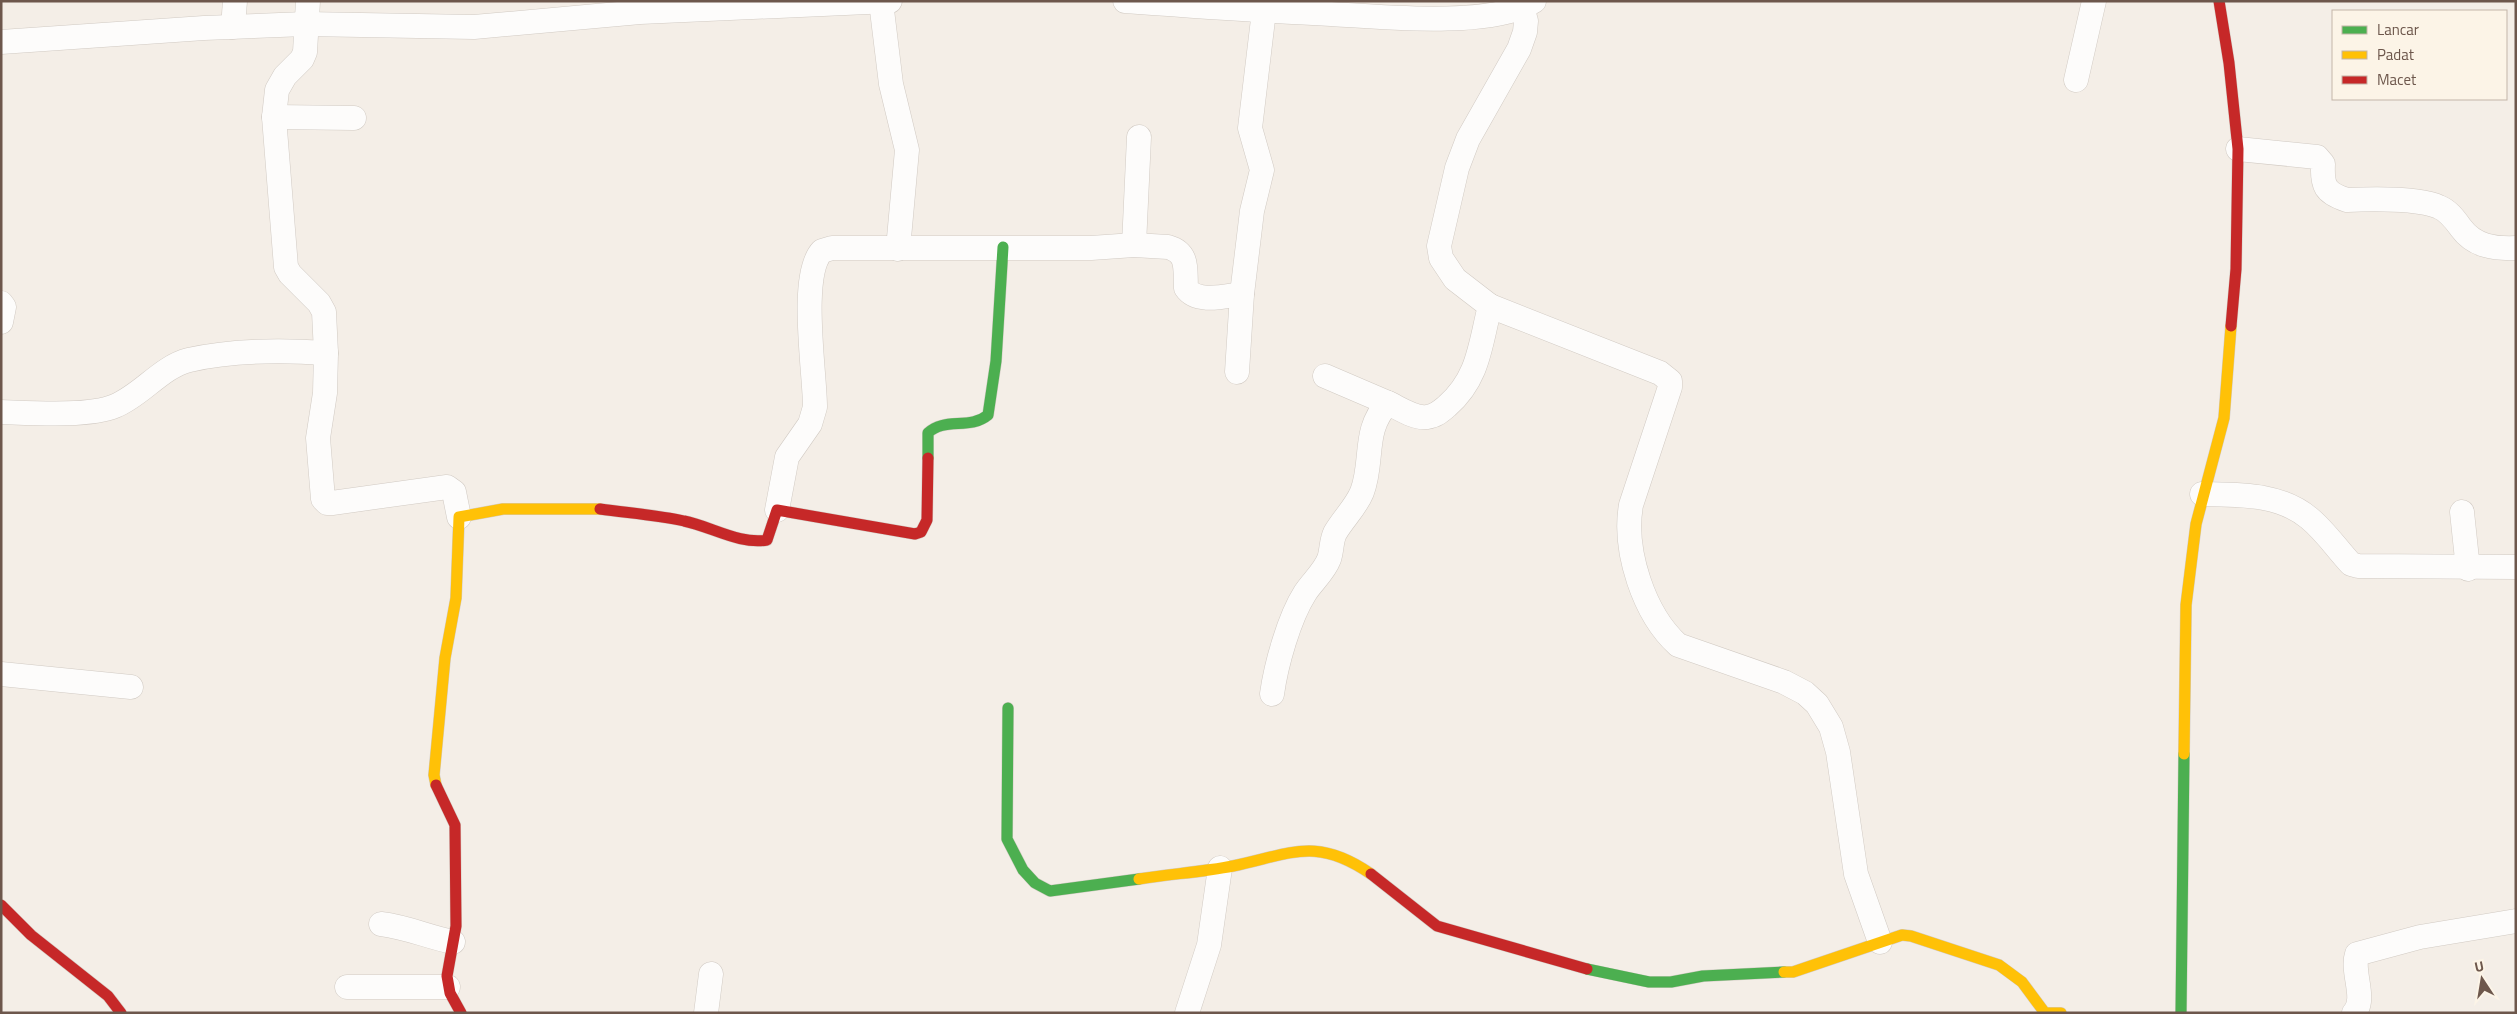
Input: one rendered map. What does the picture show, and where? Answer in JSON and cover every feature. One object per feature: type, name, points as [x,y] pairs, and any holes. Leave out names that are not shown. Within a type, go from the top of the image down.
[{"type":"street","points":[[233,27],[235,1]]},
{"type":"street","points":[[1126,1],[1430,20],[1487,15],[1528,4],[1522,40],[1468,139],[1457,168],[1439,246],[1441,258],[1455,279],[1490,306],[1666,377],[1670,387],[1632,505],[1628,525],[1636,572],[1665,633],[1678,645],[1784,682],[1805,693],[1817,704],[1831,727],[1838,752],[1856,874],[1873,945]]},
{"type":"street","points":[[2076,80],[2094,1],[2082,1]]},
{"type":"street","points":[[2181,1013],[2186,605],[2190,554],[2202,494],[2224,418],[2228,388],[2236,269],[2238,149],[2219,1]]},
{"type":"street","points":[[1,42],[233,27],[307,13],[474,26],[640,12],[787,4],[886,2],[891,84],[907,150],[898,249]]},
{"type":"street","points":[[1237,372],[1242,294],[1252,211],[1262,170],[1250,128],[1264,11]]},
{"type":"street","points":[[307,13],[305,52],[302,59],[285,76],[277,90],[274,117],[286,267],[290,274],[319,303],[324,312],[325,393],[318,438],[324,502],[332,503],[447,487],[454,492],[459,517],[456,598],[445,658],[434,775],[436,788],[453,815],[455,825],[456,926],[446,976],[448,987],[462,1013]]},
{"type":"street","points":[[274,117],[354,118]]},
{"type":"street","points":[[1134,245],[1140,137]]},
{"type":"street","points":[[2238,149],[2317,157],[2323,164],[2322,180],[2326,188],[2337,197],[2347,200],[2419,203],[2439,207],[2451,215],[2472,240],[2481,245],[2516,248]]},
{"type":"street","points":[[459,517],[503,509],[591,508],[685,521],[734,536],[761,541],[767,540],[777,510],[787,458],[810,424],[815,407],[810,291],[814,263],[817,256],[822,251],[832,248],[1091,248],[1134,245],[1168,247],[1177,250],[1185,260],[1186,288],[1191,294],[1199,297],[1242,294]]},
{"type":"street","points":[[777,510],[915,534],[921,532],[927,520],[928,433],[935,426],[978,423],[988,415],[992,404],[1003,247]]},
{"type":"street","points":[[1,303],[4,307],[1,322]]},
{"type":"street","points":[[1325,376],[1419,417],[1427,418],[1438,414],[1460,395],[1472,377],[1490,306]]},
{"type":"street","points":[[1,412],[97,410],[115,406],[177,365],[188,360],[239,353],[326,353]]},
{"type":"street","points":[[1272,694],[1277,660],[1300,602],[1329,559],[1335,534],[1361,495],[1365,484],[1367,451],[1375,419],[1388,403]]},
{"type":"street","points":[[2202,494],[2238,495],[2270,499],[2288,504],[2309,518],[2351,564],[2358,566],[2468,569],[2516,567]]},
{"type":"street","points":[[2462,512],[2468,569]]},
{"type":"street","points":[[1,674],[131,687]]},
{"type":"street","points":[[1008,708],[1007,839],[1021,868],[1042,888],[1050,891],[1220,868],[1302,849],[1331,853],[1351,861],[1387,884],[1426,919],[1437,926],[1582,968],[1649,982],[1671,982],[1703,976],[1793,972],[1818,965],[1893,936],[1911,936],[1999,965],[2022,982],[2046,1013],[2060,1013]]},
{"type":"street","points":[[1187,1013],[1209,944],[1220,868]]},
{"type":"street","points":[[1,905],[31,935],[108,996],[121,1013]]},
{"type":"street","points":[[2354,1013],[2359,1002],[2354,962],[2357,954],[2420,937],[2516,921]]},
{"type":"street","points":[[381,924],[407,928],[424,936],[454,942]]},
{"type":"street","points":[[706,1013],[711,974]]},
{"type":"street","points":[[347,987],[448,987]]},
{"type":"traffic: fast","points":[[928,458],[928,433],[934,428],[949,424],[973,422],[988,415],[996,361],[1003,247]]},
{"type":"traffic: fast","points":[[1008,708],[1007,839],[1023,870],[1035,883],[1050,891],[1139,879]]},
{"type":"traffic: fast","points":[[2181,1013],[2184,754]]},
{"type":"traffic: fast","points":[[1587,969],[1649,982],[1671,982],[1703,976],[1784,972]]},
{"type":"traffic: slow","points":[[2184,754],[2186,605],[2196,524],[2224,418],[2231,326]]},
{"type":"traffic: slow","points":[[436,785],[434,775],[445,658],[456,598],[459,517],[503,509],[600,509]]},
{"type":"traffic: slow","points":[[1139,879],[1233,866],[1303,851],[1334,855],[1352,862],[1371,874]]},
{"type":"traffic: slow","points":[[1784,972],[1793,972],[1902,935],[1911,936],[1999,965],[2022,982],[2045,1013],[2061,1013]]},
{"type":"traffic: jam","points":[[2219,1],[2229,63],[2238,149],[2236,269],[2231,326]]},
{"type":"traffic: jam","points":[[600,509],[694,523],[736,538],[757,541],[767,540],[777,510],[915,534],[921,532],[927,520],[928,458]]},
{"type":"traffic: jam","points":[[436,785],[455,825],[456,926],[447,976],[450,993],[461,1013]]},
{"type":"traffic: jam","points":[[1371,874],[1437,926],[1587,969]]},
{"type":"traffic: jam","points":[[1,905],[31,935],[108,996],[121,1013]]}]
